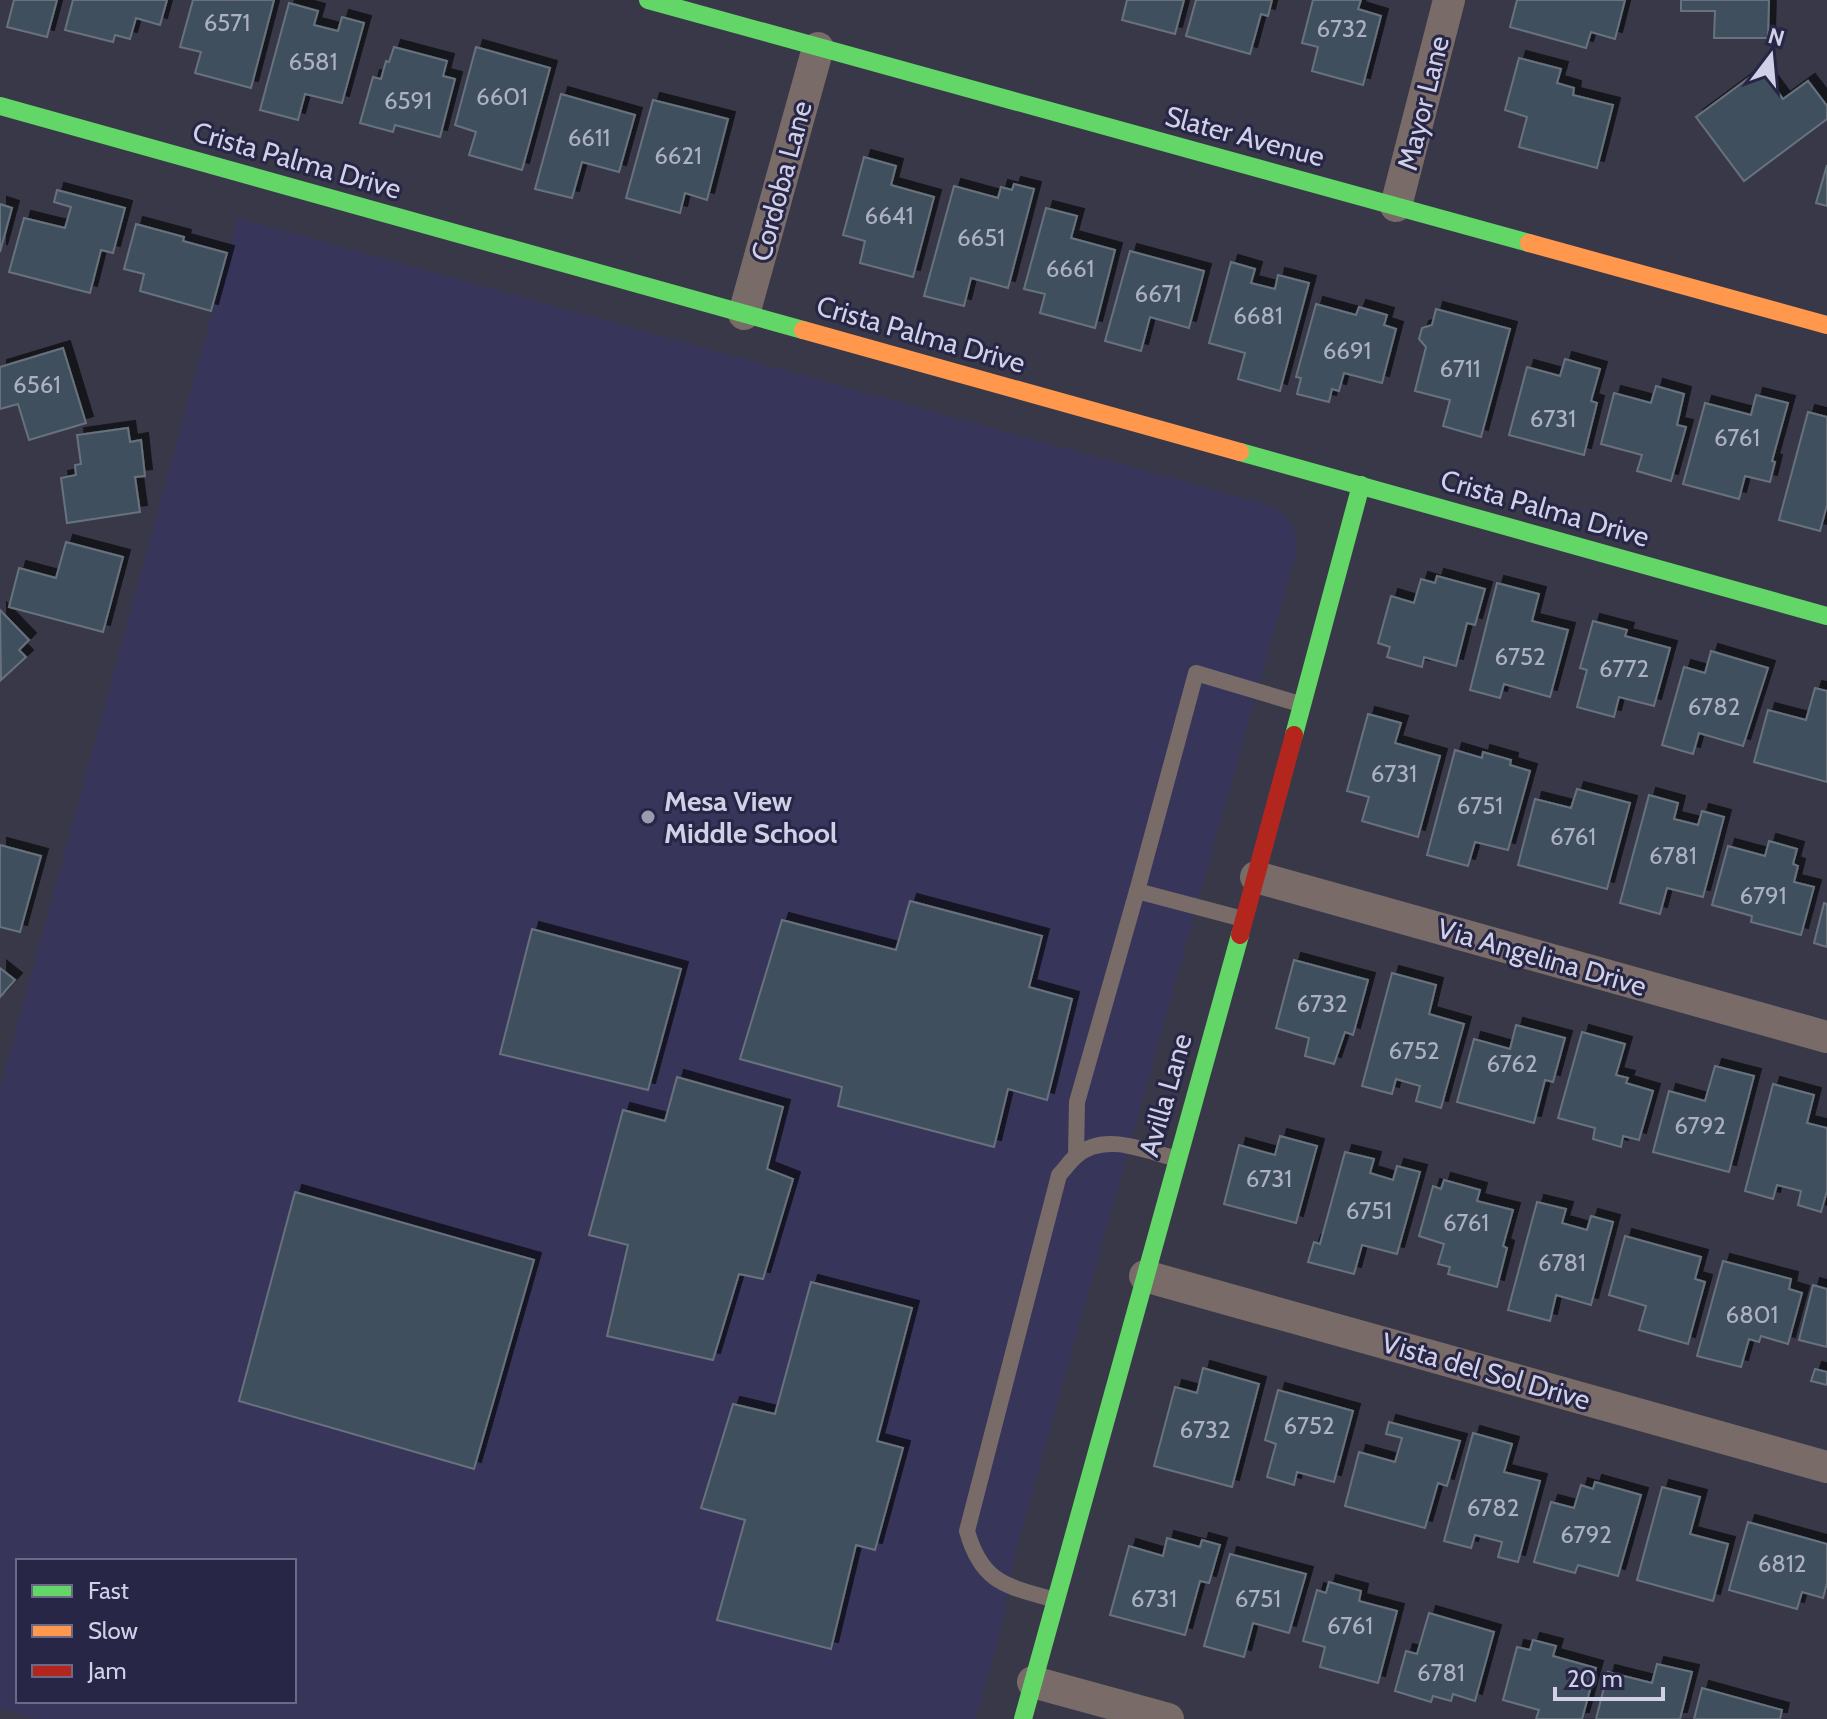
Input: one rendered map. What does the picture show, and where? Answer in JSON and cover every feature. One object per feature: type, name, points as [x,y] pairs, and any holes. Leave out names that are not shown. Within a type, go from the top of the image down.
[{"type":"street","name":"Slater Avenue","points":[[648,0],[1827,325]]},
{"type":"street","name":"Mayor Lane","points":[[1396,206],[1449,0]]},
{"type":"street","name":"Cordoba Lane","points":[[744,314],[818,48]]},
{"type":"street","name":"Crista Palma Drive","points":[[0,106],[1827,616]]},
{"type":"street","name":"Avilla Lane","points":[[1023,1719],[1361,485]]},
{"type":"street","name":"Via Angelina Drive","points":[[1256,877],[1827,1037]]},
{"type":"street","name":"Vista del Sol Drive","points":[[1145,1276],[1827,1467]]},
{"type":"street","points":[[1033,1682],[1168,1719]]},
{"type":"lane","points":[[1076,1155],[1077,1102],[1196,673],[1301,704]]},
{"type":"lane","points":[[1137,891],[1244,919]]},
{"type":"lane","points":[[1056,1601],[1012,1587],[986,1573],[973,1552],[967,1531],[1059,1175],[1076,1155],[1095,1145],[1115,1143],[1176,1159]]},
{"type":"shaded area","name":"Mesa View Middle School","points":[[238,218],[1272,506],[1292,523],[1298,545],[1014,1558],[1000,1632],[976,1719],[35,1719],[0,1709],[0,1089]]},
{"type":"building","points":[[14,0],[57,0],[47,37],[7,27]]},
{"type":"building","points":[[73,0],[167,0],[160,25],[136,18],[130,39],[115,35],[113,42],[65,30]]},
{"type":"building","points":[[193,0],[274,0],[251,88],[195,73],[201,52],[180,47]]},
{"type":"building","points":[[1127,0],[1184,0],[1175,34],[1122,20]]},
{"type":"building","points":[[1196,0],[1272,0],[1268,16],[1261,14],[1250,54],[1186,36]]},
{"type":"building","points":[[1313,0],[1361,0],[1358,9],[1381,16],[1363,85],[1312,71],[1318,47],[1302,43]]},
{"type":"building","points":[[1517,0],[1625,0],[1615,39],[1591,32],[1586,48],[1510,27]]},
{"type":"building","points":[[1681,0],[1769,0],[1768,38],[1714,38],[1715,11],[1681,11]]},
{"type":"building","points":[[289,3],[318,11],[314,25],[338,31],[342,17],[364,23],[342,103],[305,94],[298,120],[260,110]]},
{"type":"building","points":[[394,47],[447,61],[443,76],[455,79],[440,137],[395,125],[393,132],[360,123],[373,77],[381,79]]},
{"type":"building","points":[[476,47],[550,68],[522,170],[469,155],[476,132],[455,125]]},
{"type":"building","points":[[1519,58],[1561,69],[1557,83],[1574,88],[1573,95],[1613,105],[1597,168],[1519,147],[1527,117],[1505,110]]},
{"type":"building","points":[[1761,69],[1783,99],[1808,81],[1827,106],[1827,119],[1744,181],[1696,117]]},
{"type":"building","points":[[561,94],[635,115],[619,172],[582,162],[572,198],[535,189]]},
{"type":"building","points":[[653,100],[728,119],[707,200],[685,193],[680,213],[626,198]]},
{"type":"building","points":[[864,157],[896,166],[891,185],[934,197],[913,277],[860,263],[865,241],[843,235]]},
{"type":"building","points":[[1827,165],[1827,206],[1816,203]]},
{"type":"building","points":[[1014,184],[1034,189],[1008,288],[971,278],[964,306],[924,296],[954,186],[998,198],[1001,187],[1012,190]]},
{"type":"building","points":[[57,190],[125,208],[113,253],[101,250],[90,293],[9,272],[24,218],[65,228],[71,207],[54,202]]},
{"type":"building","points":[[0,204],[12,208],[0,252]]},
{"type":"building","points":[[1046,208],[1077,216],[1071,238],[1115,250],[1095,328],[1040,313],[1045,294],[1024,289]]},
{"type":"building","points":[[136,224],[227,253],[211,311],[140,291],[144,274],[124,269]]},
{"type":"building","points":[[1130,251],[1204,271],[1189,328],[1150,317],[1141,351],[1105,341]]},
{"type":"building","points":[[1231,262],[1255,269],[1251,283],[1275,289],[1278,275],[1309,283],[1280,391],[1238,379],[1245,353],[1209,343]]},
{"type":"building","points":[[1316,304],[1356,315],[1359,307],[1387,315],[1384,325],[1396,329],[1382,383],[1344,373],[1339,391],[1332,389],[1329,402],[1297,394],[1301,378],[1296,377]]},
{"type":"building","points":[[1436,309],[1510,329],[1481,437],[1443,426],[1450,400],[1415,391],[1426,347],[1419,339],[1422,328],[1432,325]]},
{"type":"building","points":[[63,348],[86,423],[29,440],[18,404],[0,409],[0,367]]},
{"type":"building","points":[[1565,359],[1600,369],[1591,401],[1597,403],[1584,455],[1509,435],[1527,367],[1560,376]]},
{"type":"building","points":[[1656,386],[1684,394],[1677,425],[1686,427],[1671,481],[1637,471],[1642,455],[1601,444],[1614,393],[1651,403]]},
{"type":"building","points":[[1756,395],[1788,403],[1772,461],[1775,462],[1770,482],[1745,476],[1739,499],[1683,484],[1705,403],[1751,415]]},
{"type":"building","points":[[1808,412],[1827,417],[1827,505],[1820,531],[1779,520]]},
{"type":"building","points":[[128,428],[130,442],[141,440],[145,476],[135,477],[140,512],[67,523],[61,478],[76,475],[75,465],[81,464],[77,435]]},
{"type":"building","points":[[66,542],[123,557],[103,632],[9,607],[19,568],[56,578]]},
{"type":"building","points":[[1437,576],[1485,589],[1475,625],[1467,623],[1456,666],[1424,657],[1422,667],[1387,657],[1390,647],[1378,643],[1391,596],[1414,603],[1421,579],[1435,583]]},
{"type":"building","points":[[1497,583],[1539,594],[1532,621],[1568,630],[1550,697],[1504,684],[1500,698],[1470,690]]},
{"type":"building","points":[[0,610],[29,640],[19,650],[26,657],[1,680]]},
{"type":"building","points":[[1593,621],[1627,630],[1625,636],[1670,648],[1654,706],[1619,697],[1614,717],[1577,707],[1587,670],[1580,668]]},
{"type":"building","points":[[1711,651],[1768,668],[1743,746],[1699,733],[1693,754],[1662,745],[1684,667],[1705,673]]},
{"type":"building","points":[[1815,688],[1827,691],[1827,782],[1754,762],[1768,710],[1806,720]]},
{"type":"building","points":[[1368,714],[1401,723],[1395,743],[1440,756],[1418,837],[1362,821],[1369,797],[1347,791]]},
{"type":"building","points":[[1455,750],[1482,758],[1483,752],[1511,760],[1510,765],[1530,771],[1508,850],[1475,842],[1468,866],[1427,855]]},
{"type":"building","points":[[1577,789],[1630,803],[1607,889],[1518,865],[1535,799],[1571,808]]},
{"type":"building","points":[[1649,795],[1678,803],[1674,819],[1698,825],[1702,811],[1724,817],[1703,897],[1667,888],[1660,914],[1620,903]]},
{"type":"building","points":[[1769,841],[1797,849],[1793,864],[1798,866],[1794,882],[1814,887],[1801,935],[1751,922],[1752,916],[1712,905],[1728,846],[1765,856]]},
{"type":"building","points":[[0,845],[41,856],[20,932],[0,927]]},
{"type":"building","points":[[910,901],[1042,936],[1029,987],[1072,999],[1047,1100],[1008,1089],[994,1147],[838,1106],[842,1087],[740,1059],[782,920],[896,950]]},
{"type":"building","points":[[1824,903],[1827,904],[1827,947],[1814,943]]},
{"type":"building","points":[[532,929],[681,969],[648,1090],[500,1054]]},
{"type":"building","points":[[1294,960],[1368,980],[1353,1035],[1345,1032],[1334,1064],[1305,1056],[1309,1038],[1276,1028]]},
{"type":"building","points":[[0,968],[15,980],[0,997]]},
{"type":"building","points":[[1392,973],[1436,985],[1429,1014],[1464,1024],[1441,1108],[1416,1101],[1420,1086],[1396,1079],[1392,1094],[1362,1086]]},
{"type":"building","points":[[1516,1025],[1565,1038],[1553,1082],[1545,1080],[1534,1123],[1457,1102],[1474,1039],[1510,1049]]},
{"type":"building","points":[[1582,1032],[1625,1044],[1616,1075],[1628,1078],[1626,1083],[1653,1091],[1639,1140],[1623,1136],[1621,1147],[1593,1139],[1595,1128],[1558,1118]]},
{"type":"building","points":[[1715,1066],[1754,1076],[1729,1172],[1653,1152],[1669,1091],[1705,1101]]},
{"type":"building","points":[[677,1077],[783,1107],[767,1169],[793,1179],[763,1279],[739,1274],[713,1360],[607,1336],[628,1245],[589,1235],[623,1110],[665,1121]]},
{"type":"building","points":[[1773,1084],[1814,1095],[1807,1123],[1827,1128],[1827,1191],[1821,1212],[1798,1205],[1801,1191],[1777,1185],[1773,1199],[1745,1191]]},
{"type":"building","points":[[1280,1136],[1317,1146],[1296,1223],[1224,1204],[1239,1145],[1275,1155]]},
{"type":"building","points":[[1345,1152],[1374,1159],[1370,1173],[1393,1180],[1397,1166],[1420,1172],[1397,1254],[1362,1245],[1354,1274],[1308,1262],[1314,1242],[1320,1244]]},
{"type":"building","points":[[1444,1180],[1480,1190],[1477,1201],[1513,1210],[1503,1246],[1507,1248],[1497,1287],[1448,1274],[1450,1267],[1438,1264],[1444,1244],[1419,1236],[1433,1186],[1441,1189]]},
{"type":"building","points":[[295,1192],[534,1260],[474,1469],[239,1401]]},
{"type":"building","points":[[1537,1202],[1566,1209],[1562,1223],[1587,1230],[1591,1216],[1613,1222],[1591,1305],[1556,1295],[1550,1321],[1508,1310]]},
{"type":"building","points":[[1625,1236],[1701,1257],[1695,1279],[1705,1282],[1688,1344],[1639,1330],[1646,1306],[1609,1295]]},
{"type":"building","points":[[1723,1261],[1791,1279],[1789,1289],[1802,1293],[1788,1344],[1761,1336],[1759,1342],[1749,1339],[1741,1367],[1697,1356]]},
{"type":"building","points":[[811,1282],[912,1308],[877,1441],[903,1448],[875,1550],[856,1545],[831,1649],[717,1620],[745,1520],[701,1508],[733,1404],[775,1414]]},
{"type":"building","points":[[1813,1285],[1827,1289],[1827,1347],[1799,1340]]},
{"type":"building","points":[[1203,1368],[1259,1384],[1232,1487],[1154,1466],[1175,1387],[1197,1393]]},
{"type":"building","points":[[1815,1369],[1827,1372],[1827,1385],[1811,1381]]},
{"type":"building","points":[[1278,1390],[1353,1411],[1334,1482],[1297,1472],[1294,1485],[1267,1477],[1276,1444],[1265,1440]]},
{"type":"building","points":[[1389,1422],[1460,1441],[1447,1486],[1438,1483],[1425,1528],[1345,1506],[1359,1452],[1395,1462],[1402,1438],[1386,1434]]},
{"type":"building","points":[[1473,1433],[1512,1444],[1504,1472],[1540,1481],[1518,1562],[1498,1557],[1502,1542],[1475,1535],[1471,1548],[1444,1541]]},
{"type":"building","points":[[1595,1482],[1641,1495],[1618,1576],[1578,1565],[1575,1573],[1534,1562],[1551,1502],[1574,1508],[1581,1485],[1593,1489]]},
{"type":"building","points":[[1662,1487],[1700,1497],[1690,1534],[1728,1544],[1713,1601],[1637,1580]]},
{"type":"building","points":[[1748,1522],[1827,1544],[1827,1583],[1823,1598],[1802,1592],[1797,1609],[1729,1590]]},
{"type":"building","points":[[1167,1538],[1200,1547],[1202,1540],[1220,1545],[1209,1583],[1200,1581],[1185,1635],[1110,1615],[1129,1546],[1163,1556]]},
{"type":"building","points":[[1230,1554],[1306,1574],[1289,1633],[1253,1623],[1244,1657],[1204,1646]]},
{"type":"building","points":[[1329,1582],[1361,1591],[1359,1601],[1397,1611],[1378,1683],[1320,1667],[1325,1647],[1303,1641],[1317,1590],[1326,1593]]},
{"type":"building","points":[[1429,1613],[1494,1632],[1475,1701],[1453,1694],[1451,1701],[1433,1696],[1431,1702],[1395,1691],[1406,1651],[1417,1654]]},
{"type":"building","points":[[1533,1640],[1556,1646],[1553,1656],[1596,1668],[1582,1719],[1536,1719],[1539,1710],[1503,1700],[1517,1647],[1530,1650]]},
{"type":"building","points":[[1657,1664],[1692,1672],[1680,1719],[1596,1719],[1608,1672],[1652,1683]]},
{"type":"building","points":[[1702,1688],[1782,1710],[1780,1719],[1694,1719]]},
{"type":"traffic: fast","points":[[648,0],[1529,243]]},
{"type":"traffic: fast","points":[[0,106],[803,330]]},
{"type":"traffic: fast","points":[[1240,452],[1827,616]]},
{"type":"traffic: fast","points":[[1294,735],[1361,485]]},
{"type":"traffic: fast","points":[[1023,1719],[1240,935]]},
{"type":"traffic: slow","points":[[1529,243],[1827,325]]},
{"type":"traffic: slow","points":[[803,330],[1240,452]]},
{"type":"traffic: jam","points":[[1240,935],[1294,735]]},
{"type":"place","name":"Mesa View Middle School","points":[[648,817]]}]
